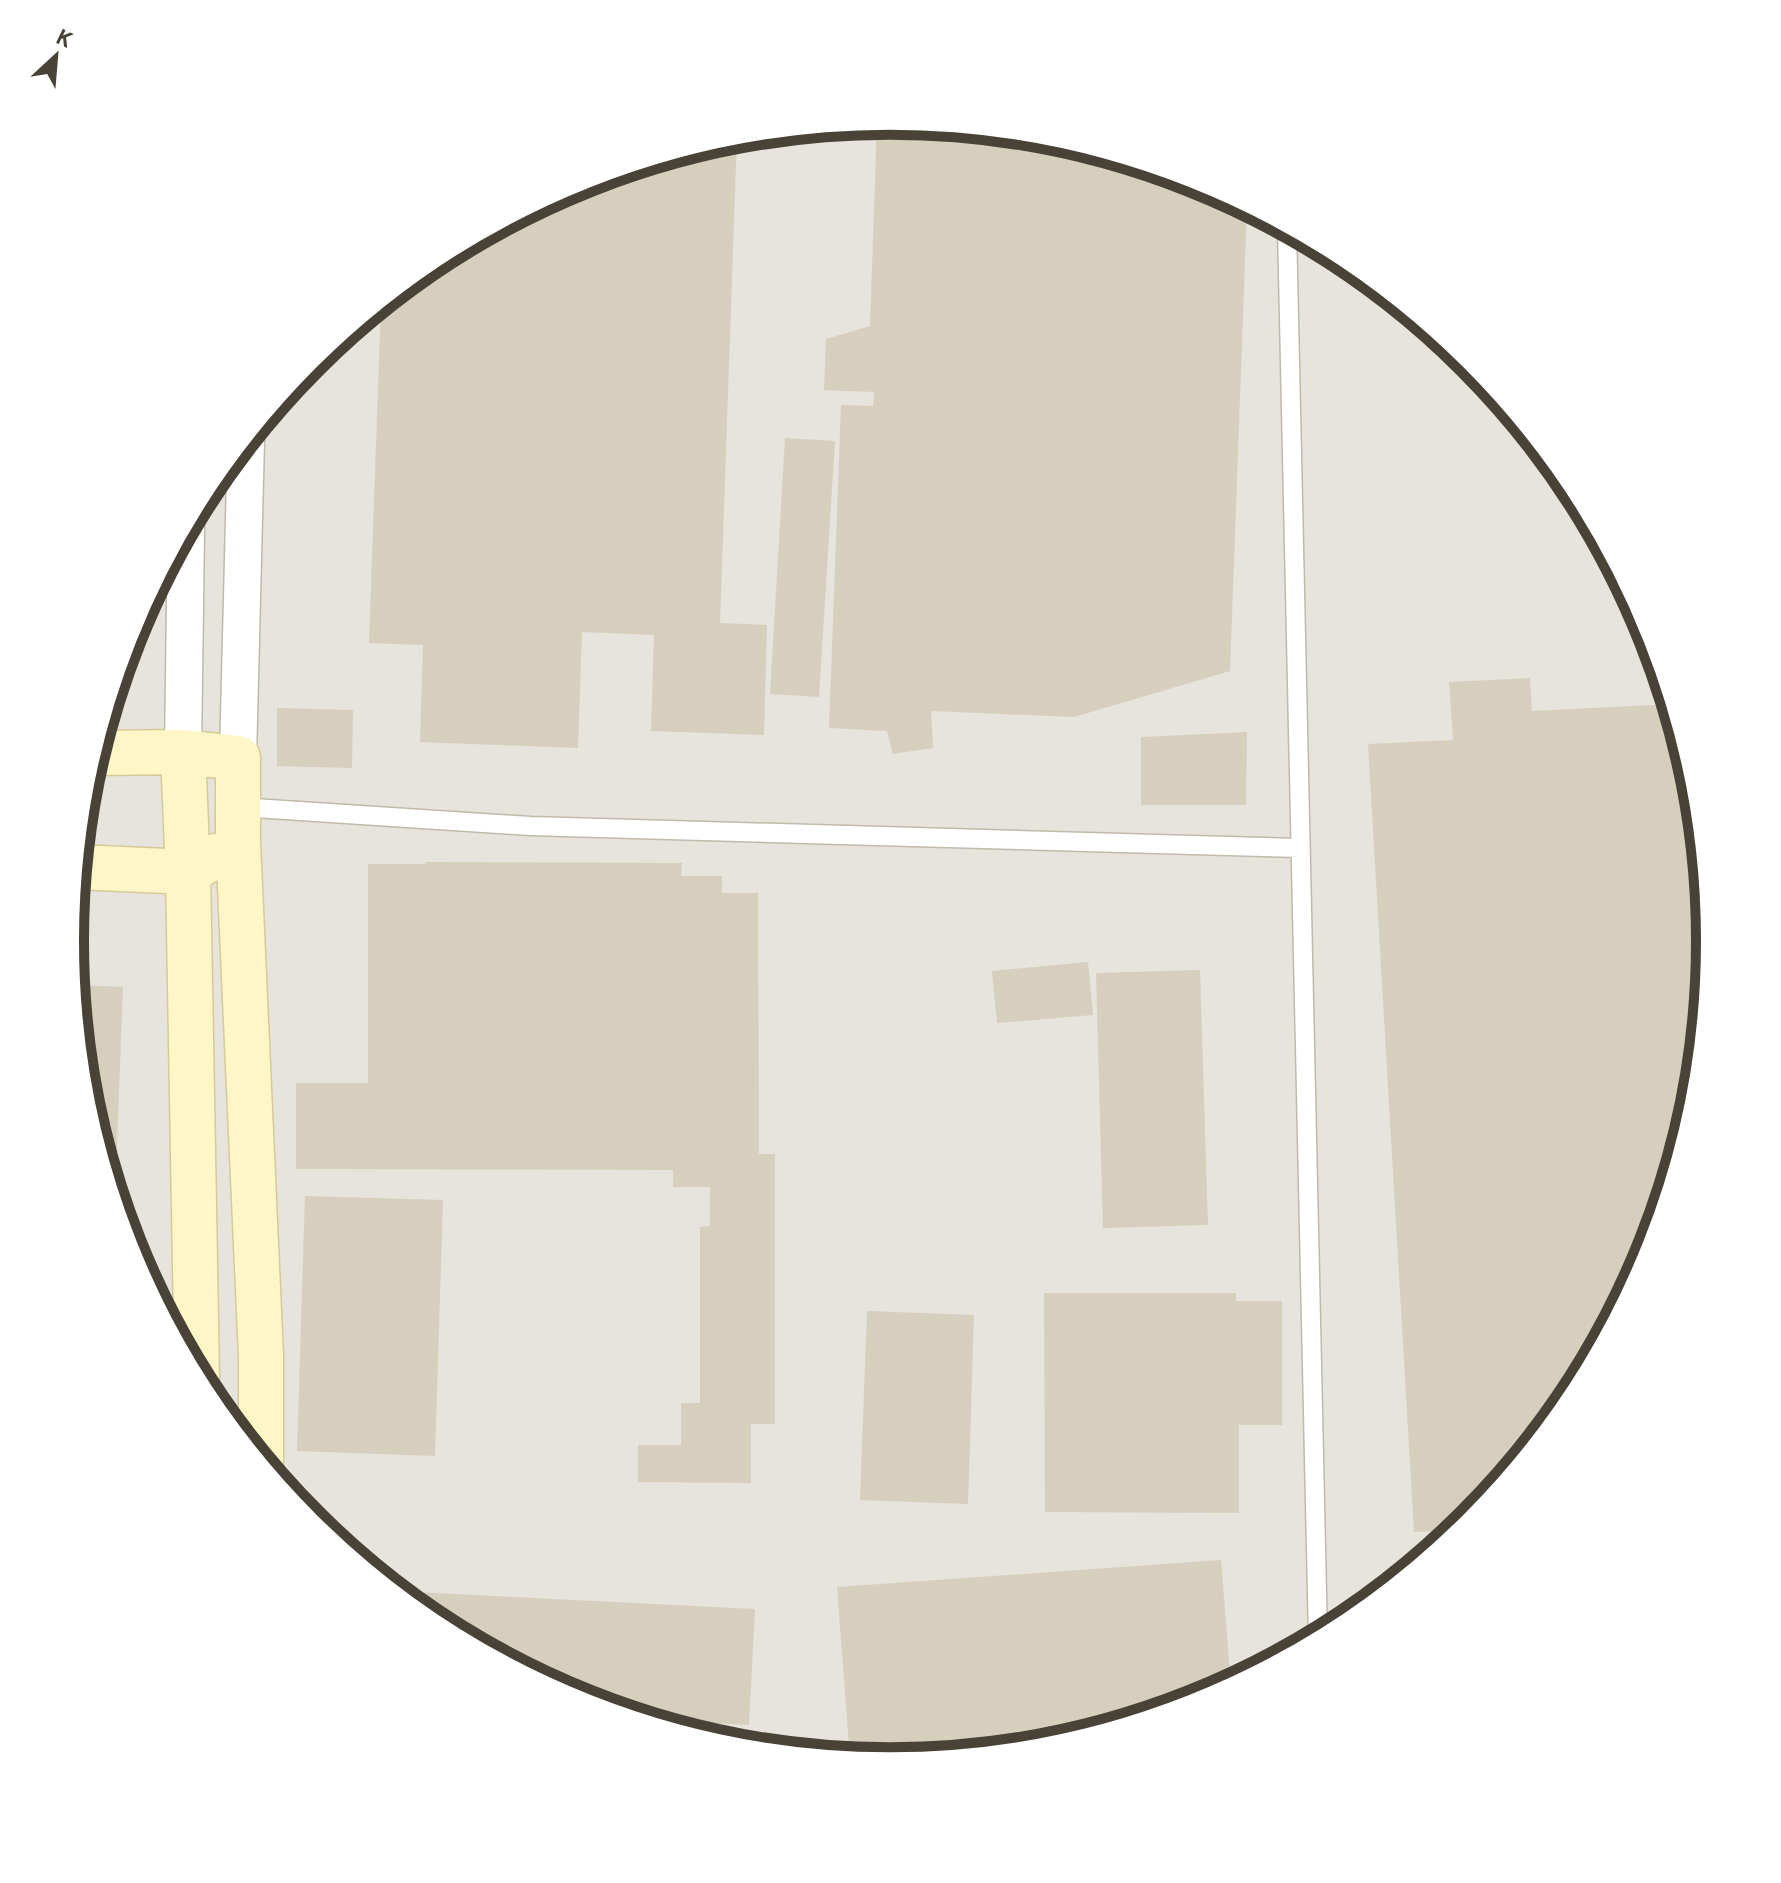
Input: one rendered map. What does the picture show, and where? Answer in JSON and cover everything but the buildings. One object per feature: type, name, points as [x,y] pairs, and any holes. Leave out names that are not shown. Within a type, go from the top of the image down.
[{"type":"street","points":[[246,458],[238,824],[261,1356],[261,1444]]},
{"type":"street","points":[[186,550],[183,752],[197,1352]]},
{"type":"street","points":[[106,753],[183,752],[238,758]]},
{"type":"street","points":[[88,867],[188,872],[238,824]]},
{"type":"lane","points":[[1287,239],[1318,1625]]},
{"type":"lane","points":[[238,824],[530,826],[1300,848]]},
{"type":"shaded area","points":[[890,135],[996,142],[1048,150],[1150,178],[1199,196],[1294,243],[1339,271],[1422,335],[1461,371],[1530,451],[1561,493],[1614,585],[1636,633],[1670,733],[1682,784],[1695,889],[1697,942],[1690,1047],[1682,1099],[1654,1201],[1636,1250],[1589,1345],[1561,1390],[1497,1473],[1461,1512],[1381,1581],[1339,1612],[1247,1665],[1199,1687],[1099,1721],[1048,1733],[943,1746],[890,1748],[785,1741],[733,1733],[631,1705],[582,1687],[487,1640],[442,1612],[359,1548],[320,1512],[251,1432],[220,1390],[167,1298],[145,1250],[111,1150],[99,1099],[86,994],[84,942],[91,836],[99,784],[127,682],[145,633],[192,538],[220,493],[284,410],[320,371],[400,302],[442,271],[534,218],[582,196],[682,162],[733,150],[838,137]]}]
